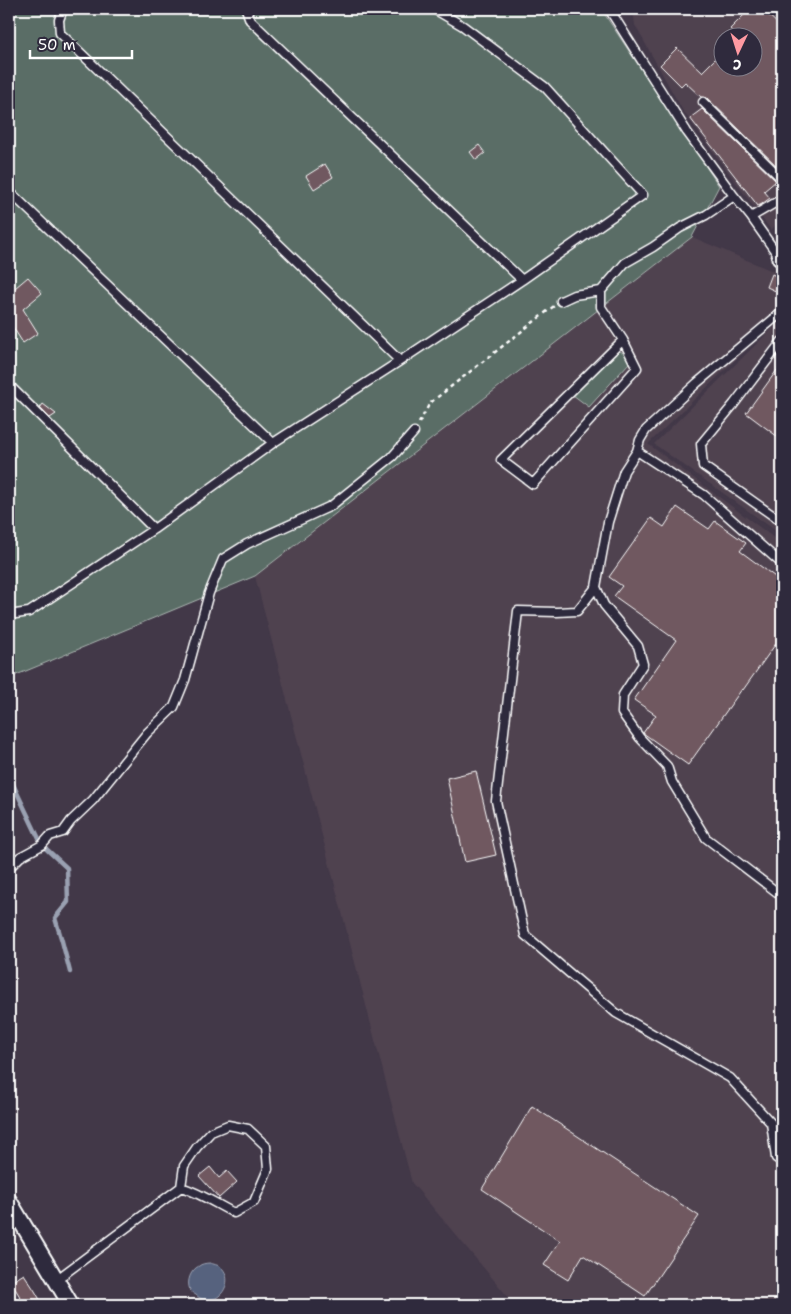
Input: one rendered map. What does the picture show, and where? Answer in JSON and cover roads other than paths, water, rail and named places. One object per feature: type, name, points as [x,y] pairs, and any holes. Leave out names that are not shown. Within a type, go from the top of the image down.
[{"type":"street","points":[[9,1201],[71,1305]]},
{"type":"lane","points":[[62,9],[59,20],[60,32],[400,361]]},
{"type":"lane","points":[[246,9],[250,20],[522,280]]},
{"type":"lane","points":[[9,615],[29,612],[154,529],[274,443],[522,280],[643,195],[546,87],[463,26],[434,9]]},
{"type":"lane","points":[[609,9],[687,132],[781,258]]},
{"type":"lane","points":[[775,9],[782,16]]},
{"type":"lane","points":[[702,102],[782,179]]},
{"type":"lane","points":[[9,190],[274,443]]},
{"type":"lane","points":[[751,216],[780,200],[782,195]]},
{"type":"lane","points":[[623,340],[501,460],[533,484],[637,368],[623,340],[600,307],[601,291],[625,263],[653,247],[680,228],[706,215],[734,196]]},
{"type":"lane","points":[[561,301],[574,295],[601,291]]},
{"type":"lane","points":[[782,312],[697,383],[646,430],[640,440],[637,451],[624,471],[608,522],[596,587],[577,611],[518,611],[496,801],[525,935],[616,1013],[730,1078],[771,1123],[776,1158],[782,1162]]},
{"type":"lane","points":[[782,341],[701,444],[703,466],[782,522]]},
{"type":"lane","points":[[9,385],[154,529]]},
{"type":"lane","points":[[9,868],[20,857],[42,845],[50,836],[63,832],[71,821],[93,800],[147,733],[174,707],[185,680],[209,592],[223,559],[247,544],[332,506],[392,457],[414,432]]},
{"type":"lane","points":[[637,451],[704,495],[782,564]]},
{"type":"lane","points":[[596,587],[604,605],[638,646],[644,664],[623,695],[622,712],[640,738],[667,766],[672,782],[706,838],[782,896]]},
{"type":"lane","points":[[56,1280],[181,1187],[184,1166],[197,1147],[211,1132],[228,1125],[248,1130],[266,1146],[268,1169],[254,1202],[234,1213],[196,1192],[181,1187]]},
{"type":"water","points":[[210,1263],[221,1267],[226,1273],[227,1281],[222,1293],[210,1300],[203,1299],[193,1293],[190,1290],[189,1283],[190,1276],[196,1268],[202,1264]]},
{"type":"waterway","points":[[9,776],[42,845],[67,868],[68,902],[55,918],[70,972]]}]
